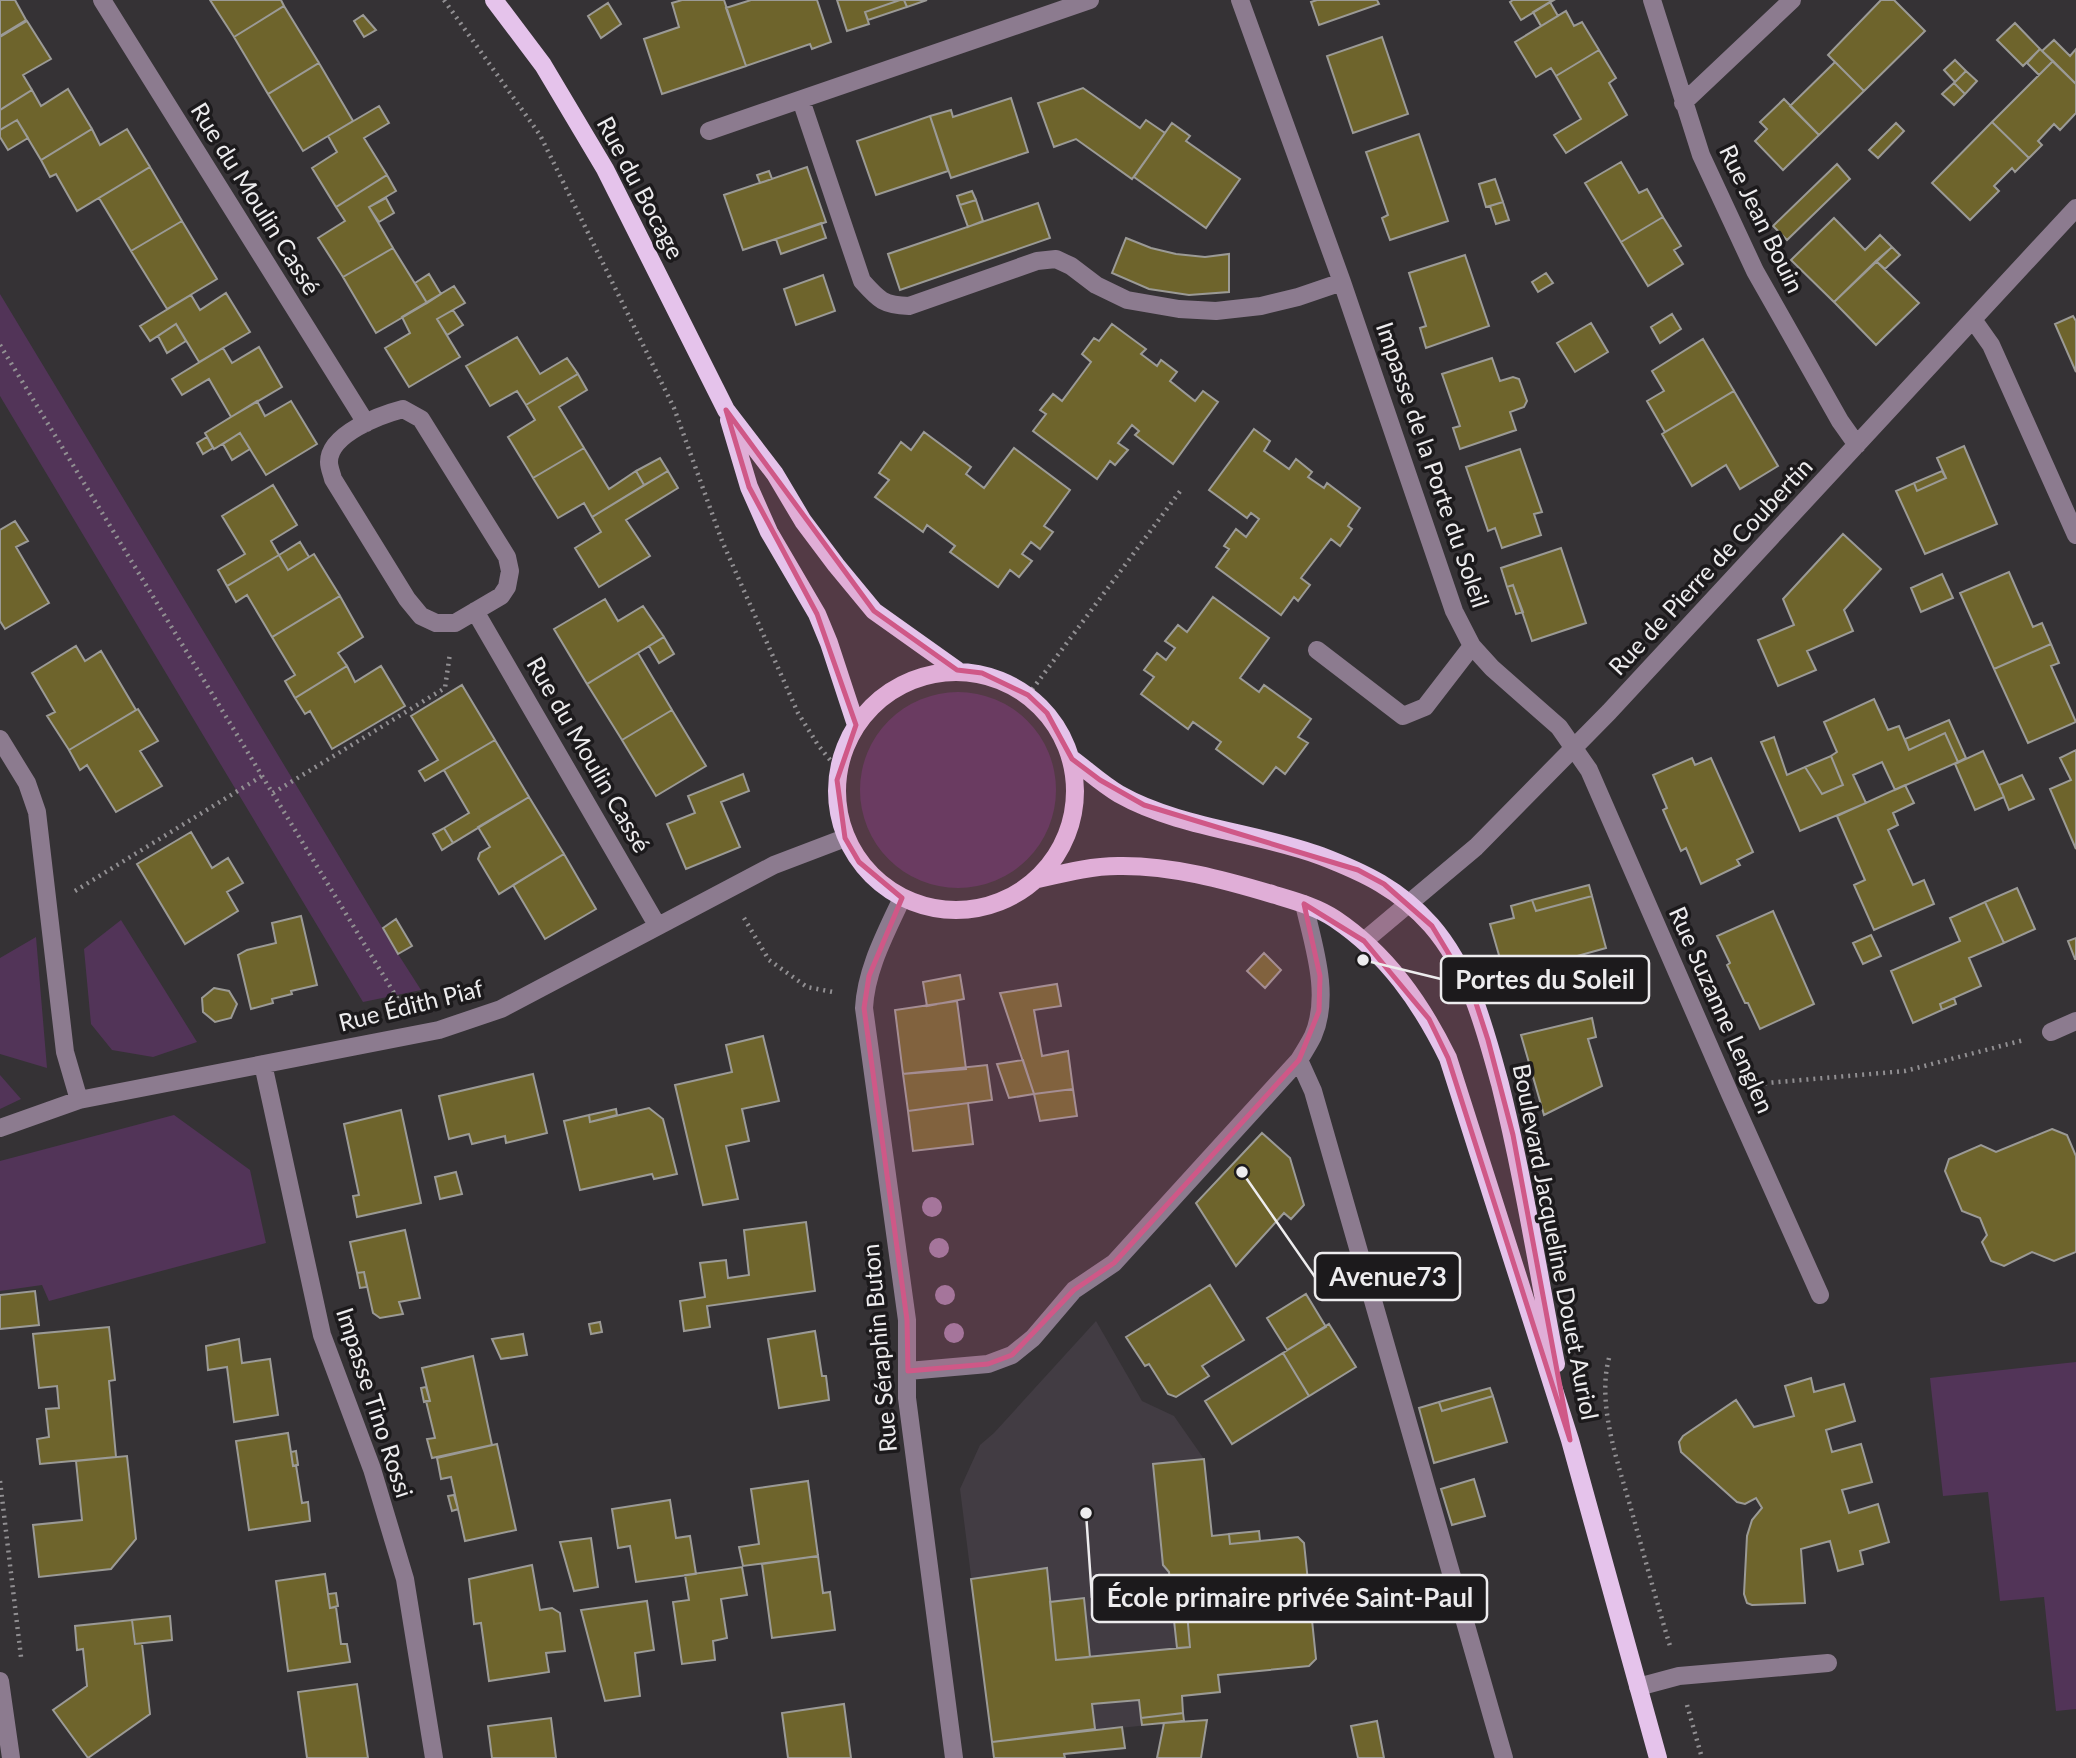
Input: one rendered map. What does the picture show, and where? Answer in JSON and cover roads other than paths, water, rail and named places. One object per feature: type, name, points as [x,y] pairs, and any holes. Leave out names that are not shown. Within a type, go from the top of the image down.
[{"type":"main road","name":"Rue du Bocage","points":[[494,0],[543,65],[605,169],[726,410],[749,487],[769,532],[817,614],[856,725]]},
{"type":"main road","name":"Rue du Bocage","points":[[726,410],[775,474],[803,521],[874,611],[957,670]]},
{"type":"main road","points":[[957,670],[982,673],[1006,682],[1028,695],[1047,713],[1062,735],[1072,759],[1076,791],[1072,823],[1059,853],[1038,879],[1008,899],[973,910],[937,909],[902,898],[879,883],[859,862],[845,838],[838,809],[836,780],[843,751],[856,725],[875,702],[899,685],[927,674],[957,670]]},
{"type":"main road","name":"Boulevard Jacqueline Douet Auriol","points":[[1072,759],[1118,793],[1144,805],[1185,819],[1311,852],[1358,870],[1384,884],[1409,903],[1432,926],[1451,952],[1473,994],[1488,1041],[1513,1135],[1570,1440]]},
{"type":"main road","name":"Boulevard Jacqueline Douet Auriol","points":[[1038,879],[1106,867],[1152,867],[1237,883],[1304,904],[1332,917],[1364,941],[1404,983],[1429,1019],[1448,1058],[1570,1440],[1658,1758]]},
{"type":"street","name":"Rue du Moulin Cassé","points":[[103,0],[366,423]]},
{"type":"street","points":[[709,131],[1090,0]]},
{"type":"street","name":"Impasse de la Porte du Soleil","points":[[1240,0],[1342,282],[1454,611],[1472,646],[1492,668],[1559,727],[1575,747]]},
{"type":"street","name":"Rue Jean Bouin","points":[[1652,0],[1683,103],[1702,155],[1755,271],[1840,421],[1857,445]]},
{"type":"street","points":[[1683,103],[1791,0]]},
{"type":"street","points":[[801,100],[862,281],[889,305],[908,306],[1037,261],[1056,259],[1071,266],[1096,285],[1127,300],[1180,309],[1216,311],[1261,306],[1342,282]]},
{"type":"street","name":"Rue de Pierre de Coubertin","points":[[1364,941],[1476,847],[1575,747],[1974,321],[2076,208]]},
{"type":"street","points":[[1974,321],[1991,345],[2076,535]]},
{"type":"street","points":[[403,409],[421,419],[507,557],[510,571],[507,587],[501,596],[475,611],[455,623],[436,623],[421,616],[414,607],[333,479],[329,462],[332,448],[345,435],[383,414],[403,409]]},
{"type":"street","name":"Rue du Moulin Cassé","points":[[475,611],[657,925]]},
{"type":"street","points":[[1317,650],[1403,716],[1425,707],[1472,646]]},
{"type":"street","points":[[0,738],[27,783],[37,812],[65,1052],[79,1100]]},
{"type":"street","name":"Rue Suzanne Lenglen","points":[[1575,747],[1589,769],[1820,1294]]},
{"type":"street","name":"Rue Édith Piaf","points":[[0,1128],[79,1100],[439,1030],[501,1009],[774,865],[845,838]]},
{"type":"street","name":"Rue Séraphin Buton","points":[[902,898],[869,976],[864,1008],[907,1320],[907,1398],[914,1464],[954,1758]]},
{"type":"street","points":[[908,1370],[988,1364],[1012,1355],[1033,1338],[1074,1290],[1114,1263],[1299,1060],[1314,1034],[1319,1011],[1320,976],[1304,904]]},
{"type":"street","points":[[2051,1032],[2076,1021]]},
{"type":"street","points":[[1299,1060],[1313,1091],[1504,1758]]},
{"type":"street","name":"Impasse Tino Rossi","points":[[262,1064],[322,1335],[372,1469],[405,1579],[434,1758]]},
{"type":"street","points":[[1638,1687],[1679,1676],[1828,1663]]},
{"type":"street","points":[[0,1681],[4,1740],[11,1758]]},
{"type":"place","name":"Portes du Soleil","points":[[1363,960]]},
{"type":"place","name":"Avenue73","points":[[1242,1172]]},
{"type":"place","name":"École primaire privée Saint-Paul","points":[[1086,1513]]}]
